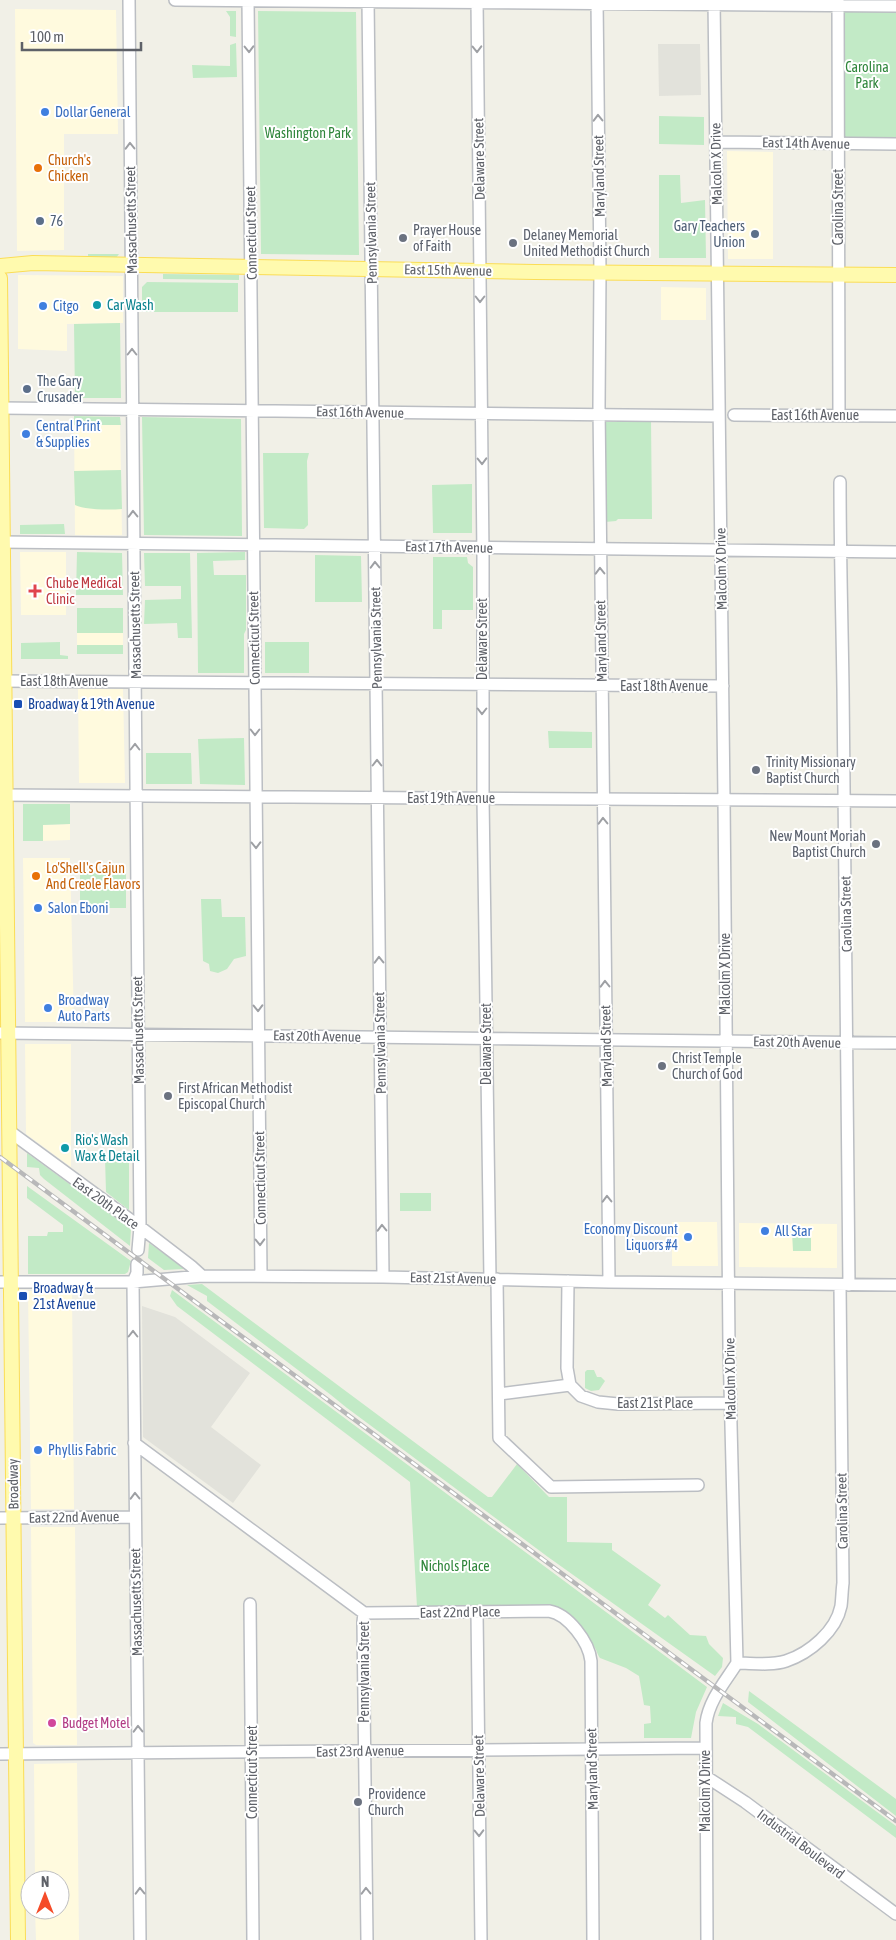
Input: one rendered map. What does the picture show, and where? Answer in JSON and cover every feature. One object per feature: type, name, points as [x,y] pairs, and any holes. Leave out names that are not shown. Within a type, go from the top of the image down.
[{"type":"main road","name":"East 15th Avenue","points":[[0,266],[30,262],[480,271],[896,275]]},
{"type":"main road","name":"Broadway","points":[[0,278],[4,1033],[9,1131],[5,1282],[7,1518],[16,1755],[18,1940]]},
{"type":"street","name":"Massachusetts Street","points":[[129,0],[140,1227],[138,1250]]},
{"type":"street","points":[[175,0],[838,3],[896,6]]},
{"type":"street","name":"Connecticut Street","points":[[248,0],[261,1276]]},
{"type":"street","name":"Pennsylvania Street","points":[[368,1],[383,1276]]},
{"type":"street","name":"Delaware Street","points":[[477,1],[486,1038],[499,1438],[551,1487],[698,1485]]},
{"type":"street","name":"Maryland Street","points":[[597,2],[600,272],[600,549],[609,1282]]},
{"type":"street","name":"Malcolm X Drive","points":[[707,1940],[705,1748],[708,1712],[736,1663],[728,1284],[723,686],[714,2]]},
{"type":"street","name":"Carolina Street","points":[[838,3],[839,414]]},
{"type":"street","name":"East 14th Avenue","points":[[716,142],[896,144]]},
{"type":"street","name":"East 16th Avenue","points":[[1,408],[720,416]]},
{"type":"street","name":"East 16th Avenue","points":[[734,416],[834,416],[839,414],[896,416]]},
{"type":"street","name":"Carolina Street","points":[[736,1663],[767,1664],[786,1661],[811,1648],[831,1628],[841,1607],[843,1577],[848,1043],[840,482]]},
{"type":"street","name":"East 17th Avenue","points":[[1,542],[896,552]]},
{"type":"street","name":"East 18th Avenue","points":[[2,681],[723,686]]},
{"type":"street","name":"East 19th Avenue","points":[[2,795],[896,801]]},
{"type":"street","name":"East 20th Avenue","points":[[4,1033],[896,1043]]},
{"type":"street","name":"East 20th Place","points":[[9,1131],[140,1227],[202,1276]]},
{"type":"street","name":"Massachusetts Street","points":[[137,1264],[137,1273],[133,1282],[140,1940]]},
{"type":"street","name":"East 21st Avenue","points":[[5,1282],[133,1282],[202,1276],[383,1276],[609,1282],[896,1285]]},
{"type":"street","points":[[499,1394],[570,1385],[567,1368],[568,1281]]},
{"type":"street","name":"East 21st Place","points":[[570,1385],[581,1396],[598,1402],[618,1404],[730,1403]]},
{"type":"street","points":[[134,1443],[364,1613]]},
{"type":"street","name":"East 22nd Avenue","points":[[7,1518],[135,1517]]},
{"type":"street","name":"Connecticut Street","points":[[250,1604],[253,1940]]},
{"type":"street","name":"Delaware Street","points":[[477,1612],[481,1940]]},
{"type":"street","name":"Maryland Street","points":[[555,1612],[568,1621],[589,1650],[594,1940]]},
{"type":"street","name":"East 22nd Place","points":[[364,1613],[555,1612]]},
{"type":"street","name":"Pennsylvania Street","points":[[364,1613],[367,1940]]},
{"type":"street","name":"East 23rd Avenue","points":[[0,1754],[705,1748]]},
{"type":"street","name":"Industrial Boulevard","points":[[705,1776],[745,1802],[896,1914]]},
{"type":"shaded area","points":[[15,9],[116,10],[118,134],[64,134],[64,250],[17,251]]},
{"type":"shaded area","points":[[658,44],[700,44],[701,95],[659,96]]},
{"type":"shaded area","points":[[727,151],[773,152],[773,259],[728,259]]},
{"type":"shaded area","points":[[18,275],[123,276],[123,323],[67,324],[67,351],[18,349]]},
{"type":"shaded area","points":[[661,287],[706,288],[706,320],[661,320]]},
{"type":"shaded area","points":[[74,416],[120,417],[122,535],[75,535]]},
{"type":"shaded area","points":[[20,552],[66,552],[66,615],[21,615]]},
{"type":"shaded area","points":[[77,633],[123,633],[123,645],[77,645]]},
{"type":"shaded area","points":[[78,689],[123,689],[125,783],[79,783]]},
{"type":"shaded area","points":[[70,824],[70,840],[43,841],[43,825]]},
{"type":"shaded area","points":[[23,858],[70,858],[74,1022],[25,1022]]},
{"type":"shaded area","points":[[25,1044],[71,1044],[71,1167],[26,1134]]},
{"type":"shaded area","points":[[672,1222],[717,1222],[718,1266],[672,1266]]},
{"type":"shaded area","points":[[739,1223],[837,1224],[837,1268],[739,1267]]},
{"type":"shaded area","points":[[28,1291],[72,1291],[74,1509],[31,1509]]},
{"type":"shaded area","points":[[142,1306],[175,1317],[250,1373],[211,1427],[261,1465],[233,1503],[143,1437]]},
{"type":"shaded area","points":[[31,1527],[75,1527],[77,1745],[36,1745],[33,1743]]},
{"type":"shaded area","points":[[77,1763],[79,1940],[36,1940],[35,1920],[70,1920],[70,1870],[35,1870],[34,1764]]},
{"type":"green space","name":"Carolina Park","points":[[839,8],[896,8],[896,141],[839,141]]},
{"type":"green space","points":[[226,11],[236,11],[236,37],[230,36],[230,17]]},
{"type":"green space","name":"Washington Park","points":[[258,11],[356,12],[359,255],[261,254]]},
{"type":"green space","points":[[236,43],[237,77],[193,78],[192,65],[230,66],[230,45]]},
{"type":"green space","points":[[659,116],[704,117],[704,145],[659,144]]},
{"type":"green space","points":[[659,175],[680,175],[681,203],[705,200],[706,258],[659,258]]},
{"type":"green space","points":[[88,254],[119,254],[116,258],[88,258]]},
{"type":"green space","points":[[163,274],[239,275],[239,280],[163,279]]},
{"type":"green space","points":[[147,282],[238,283],[238,312],[142,312],[142,287]]},
{"type":"green space","points":[[120,323],[121,398],[75,398],[74,324]]},
{"type":"green space","points":[[74,416],[120,417],[121,425],[74,425]]},
{"type":"green space","points":[[142,417],[241,419],[242,536],[144,535]]},
{"type":"green space","points":[[618,419],[651,419],[652,519],[618,519],[605,522],[603,422],[617,422]]},
{"type":"green space","points":[[263,453],[309,453],[307,461],[308,525],[304,529],[264,528]]},
{"type":"green space","points":[[121,470],[122,509],[91,509],[75,505],[74,471]]},
{"type":"green space","points":[[472,484],[472,533],[433,533],[432,485]]},
{"type":"green space","points":[[64,524],[65,534],[20,534],[20,525]]},
{"type":"green space","points":[[77,552],[122,553],[123,595],[76,595]]},
{"type":"green space","points":[[245,552],[245,560],[213,561],[214,575],[246,575],[244,673],[198,673],[197,553]]},
{"type":"green space","points":[[144,553],[190,553],[192,638],[178,638],[177,623],[144,624],[145,600],[181,599],[181,586],[145,586]]},
{"type":"green space","points":[[315,555],[361,556],[362,602],[315,602]]},
{"type":"green space","points":[[433,557],[467,557],[468,563],[473,567],[473,610],[442,610],[442,629],[433,629]]},
{"type":"green space","points":[[77,608],[123,608],[123,633],[77,633]]},
{"type":"green space","points":[[60,642],[60,655],[68,656],[68,659],[21,659],[21,643]]},
{"type":"green space","points":[[265,642],[309,642],[309,673],[265,673]]},
{"type":"green space","points":[[77,645],[123,645],[123,654],[77,654]]},
{"type":"green space","points":[[548,731],[592,732],[592,748],[549,748]]},
{"type":"green space","points":[[244,738],[245,785],[200,784],[198,739]]},
{"type":"green space","points":[[146,753],[191,753],[192,784],[146,784]]},
{"type":"green space","points":[[23,804],[70,804],[70,824],[43,825],[43,841],[23,841]]},
{"type":"green space","points":[[126,869],[126,908],[80,908],[80,870]]},
{"type":"green space","points":[[201,899],[221,899],[222,917],[245,917],[246,956],[234,959],[227,969],[218,973],[210,971],[209,964],[203,961]]},
{"type":"green space","points":[[27,1153],[131,1229],[130,1246],[44,1179],[40,1175],[39,1168],[27,1167]]},
{"type":"green space","points":[[105,1158],[129,1158],[129,1210],[106,1192]]},
{"type":"green space","points":[[27,1186],[131,1261],[128,1272],[125,1274],[28,1274],[28,1236],[47,1236],[48,1232],[63,1232],[63,1225],[27,1198]]},
{"type":"green space","points":[[400,1193],[431,1193],[431,1211],[400,1211]]},
{"type":"green space","points":[[792,1232],[811,1232],[811,1251],[793,1251]]},
{"type":"green space","points":[[149,1243],[183,1267],[183,1269],[164,1270],[148,1258]]},
{"type":"green space","points":[[202,1284],[488,1497],[492,1497],[517,1464],[549,1497],[567,1497],[567,1542],[612,1543],[612,1550],[661,1585],[648,1605],[665,1618],[668,1615],[690,1635],[706,1636],[709,1644],[723,1658],[722,1667],[715,1676],[548,1557],[347,1408],[207,1301],[207,1296],[187,1285]]},
{"type":"green space","name":"Nichols Place","points":[[172,1290],[707,1687],[696,1712],[691,1738],[644,1738],[644,1724],[651,1723],[650,1706],[644,1705],[639,1676],[626,1668],[600,1658],[582,1628],[572,1617],[559,1608],[552,1605],[417,1607],[410,1482],[177,1306],[170,1296]]},
{"type":"green space","points":[[587,1370],[594,1370],[597,1377],[601,1377],[605,1381],[599,1390],[591,1391],[585,1388],[585,1372]]},
{"type":"green space","points":[[749,1691],[896,1799],[896,1816],[748,1702]]},
{"type":"green space","points":[[723,1703],[758,1724],[896,1826],[896,1838],[748,1727],[736,1724],[736,1717],[718,1716]]},
{"type":"railway","points":[[0,1157],[896,1821]]},
{"type":"place","name":"Dollar General","points":[[45,112]]},
{"type":"place","name":"Church's Chicken","points":[[38,168]]},
{"type":"place","name":"76","points":[[40,221]]},
{"type":"place","name":"Gary Teachers Union","points":[[755,234]]},
{"type":"place","name":"Prayer House of Faith","points":[[403,238]]},
{"type":"place","name":"Delaney Memorial United Methodist Church","points":[[513,243]]},
{"type":"place","name":"Car Wash","points":[[97,305]]},
{"type":"place","name":"Citgo","points":[[43,306]]},
{"type":"place","name":"The Gary Crusader","points":[[27,389]]},
{"type":"place","name":"Central Print & Supplies","points":[[26,434]]},
{"type":"place","name":"Chube Medical Clinic","points":[[35,591]]},
{"type":"place","name":"Broadway & 19th Avenue","points":[[18,704]]},
{"type":"place","name":"Trinity Missionary Baptist Church","points":[[756,770]]},
{"type":"place","name":"New Mount Moriah Baptist Church","points":[[876,844]]},
{"type":"place","name":"Lo'Shell's Cajun And Creole Flavors","points":[[36,876]]},
{"type":"place","name":"Salon Eboni","points":[[38,908]]},
{"type":"place","name":"Broadway Auto Parts","points":[[48,1008]]},
{"type":"place","name":"Christ Temple Church of God","points":[[662,1066]]},
{"type":"place","name":"First African Methodist Episcopal Church","points":[[168,1096]]},
{"type":"place","name":"Rio's Wash Wax & Detail","points":[[65,1148]]},
{"type":"place","name":"All Star","points":[[765,1231]]},
{"type":"place","name":"Economy Discount Liquors #4","points":[[688,1237]]},
{"type":"place","name":"Broadway & 21st Avenue","points":[[23,1296]]},
{"type":"place","name":"Phyllis Fabric","points":[[38,1450]]},
{"type":"place","name":"Budget Motel","points":[[52,1723]]},
{"type":"place","name":"Providence Church","points":[[358,1802]]}]
